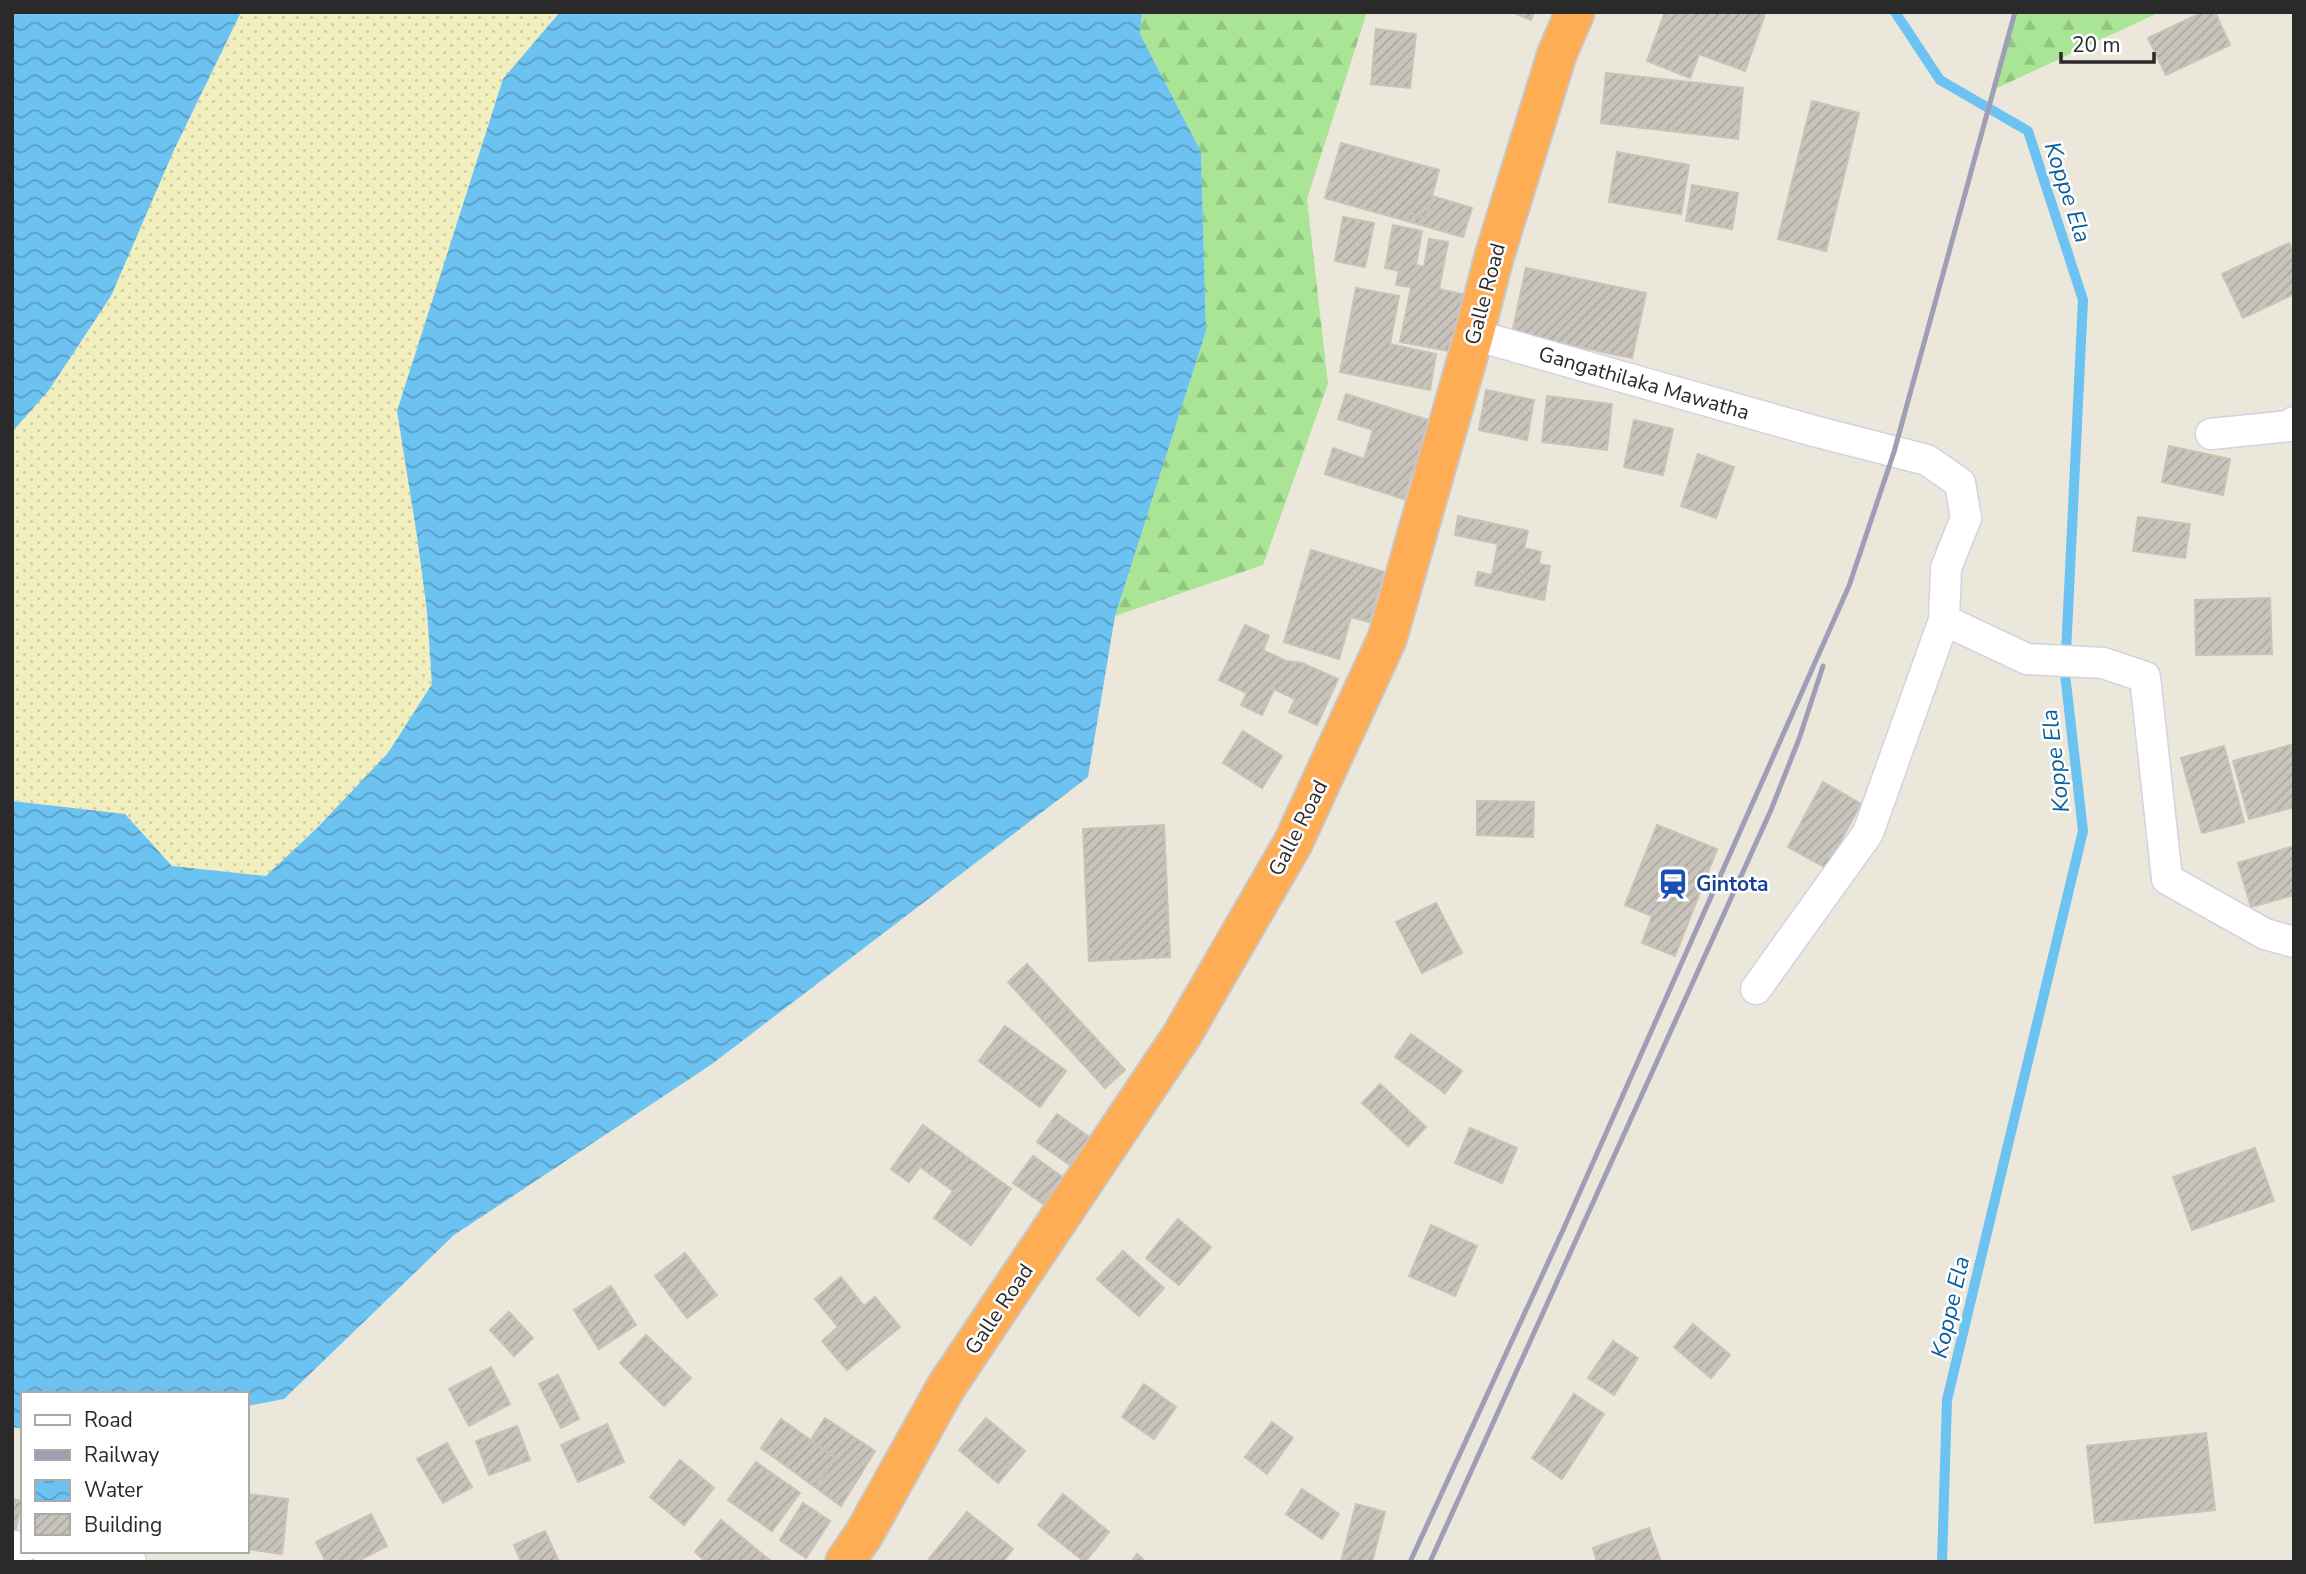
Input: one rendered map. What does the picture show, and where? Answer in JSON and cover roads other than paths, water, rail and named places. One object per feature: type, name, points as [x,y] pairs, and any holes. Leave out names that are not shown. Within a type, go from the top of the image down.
[{"type":"highway","name":"Galle Road","points":[[845,1562],[864,1534],[946,1387],[1182,1035],[1293,843],[1387,639],[1494,257],[1557,54],[1575,12]]},
{"type":"street","name":"Gangathilaka Mawatha","points":[[1474,335],[1814,431],[1927,460],[1960,483],[1966,518],[1946,568],[1944,620],[1868,833],[1756,989]]},
{"type":"street","points":[[2211,434],[2289,426],[2294,422]]},
{"type":"street","points":[[1944,620],[2027,659],[2103,663],[2146,677],[2167,879],[2265,934],[2294,942]]},
{"type":"street","points":[[62,1553],[131,1562]]},
{"type":"water","points":[[12,12],[241,12],[174,150],[111,296],[49,390],[12,432]]},
{"type":"water","points":[[560,12],[1142,12],[1140,34],[1201,152],[1206,331],[1115,616],[1088,777],[712,1064],[454,1235],[284,1399],[248,1406],[248,1392],[21,1392],[21,1429],[12,1427],[12,801],[125,814],[172,866],[266,876],[317,828],[388,753],[432,684],[427,611],[397,411],[503,79]]},
{"type":"waterway","name":"Koppe Ela","points":[[1895,12],[1940,80],[2028,131],[2083,300],[2065,674],[2083,831],[1947,1400],[1942,1562]]},
{"type":"railway","points":[[1410,1562],[1563,1230],[1849,586],[1894,452],[2015,12]]},
{"type":"railway","points":[[1430,1562],[1771,810],[1799,739],[1823,666]]},
{"type":"place","name":"Gintota","points":[[1673,884]]}]
